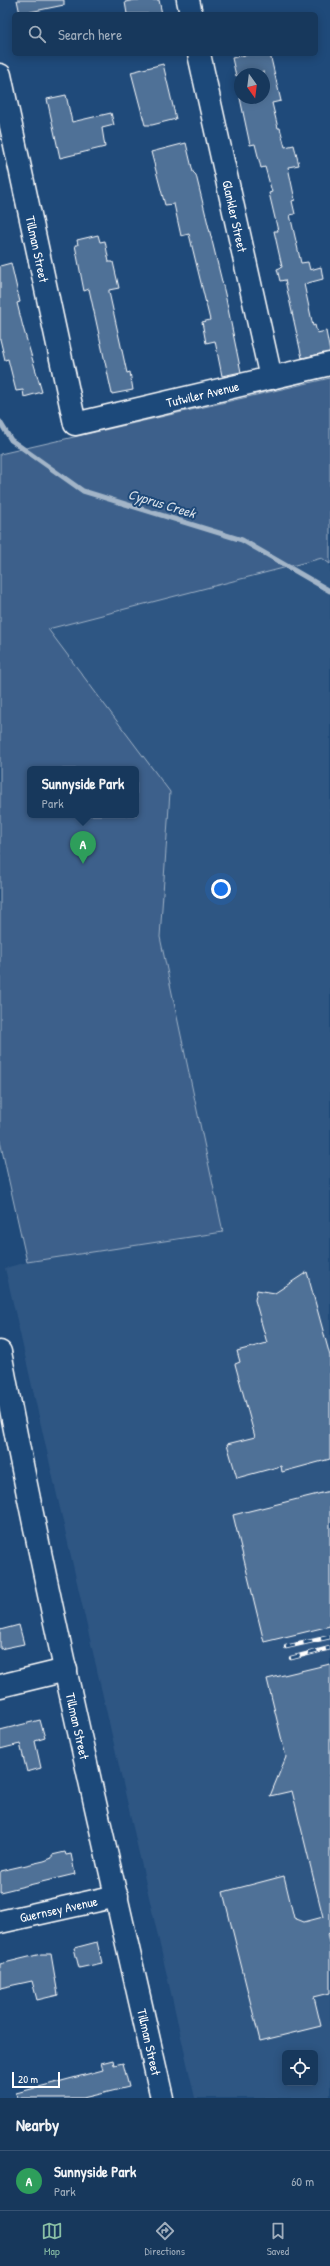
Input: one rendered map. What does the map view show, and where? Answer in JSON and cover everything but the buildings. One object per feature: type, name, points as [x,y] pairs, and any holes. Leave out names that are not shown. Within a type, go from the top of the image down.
[{"type":"street","points":[[188,0],[191,12]]},
{"type":"street","name":"Glankler Street","points":[[200,56],[271,378]]},
{"type":"street","name":"Tillman Street","points":[[0,75],[75,424]]},
{"type":"street","name":"Tutwiler Avenue","points":[[75,424],[330,364]]},
{"type":"street","name":"Tillman Street","points":[[0,1352],[8,1437],[66,1670],[162,2098]]},
{"type":"street","points":[[0,1686],[66,1670]]},
{"type":"street","name":"Guernsey Avenue","points":[[0,1922],[117,1896]]},
{"type":"shaded area","points":[[330,378],[330,564],[322,558],[48,629],[170,792],[160,937],[223,1232],[27,1262],[0,1141],[0,454]]},
{"type":"shaded area","points":[[330,383],[330,2098],[195,2098],[5,1268],[27,1262],[0,1141],[0,462]]},
{"type":"waterway","name":"Cyprus Creek","points":[[0,422],[11,440],[83,491],[242,540],[330,591]]},
{"type":"railway","points":[[286,1647],[330,1637]]},
{"type":"railway","points":[[291,1658],[330,1648]]},
{"type":"place","name":"Sunnyside Park","points":[[83,864]]}]
